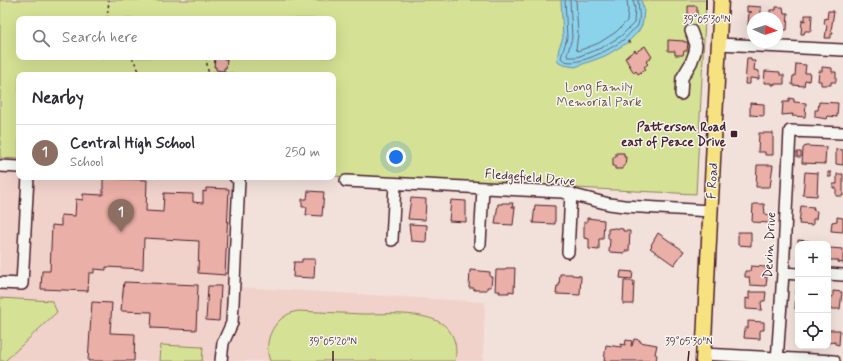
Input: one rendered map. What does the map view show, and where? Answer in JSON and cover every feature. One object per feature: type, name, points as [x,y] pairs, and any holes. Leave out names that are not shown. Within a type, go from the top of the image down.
[{"type":"main road","name":"F Road","points":[[703,358],[721,0]]},
{"type":"street","points":[[681,94],[682,78],[692,63],[695,52],[696,45],[691,32]]},
{"type":"street","points":[[719,44],[843,50]]},
{"type":"street","name":"Devin Drive","points":[[777,360],[790,131],[843,133]]},
{"type":"street","points":[[0,166],[16,167]]},
{"type":"street","points":[[0,283],[22,284],[28,180]]},
{"type":"street","points":[[222,361],[223,343],[232,323],[239,180]]},
{"type":"street","name":"Fledgefield Drive","points":[[346,181],[571,193],[609,204],[624,206],[711,211]]},
{"type":"street","points":[[392,240],[396,184]]},
{"type":"street","points":[[480,244],[483,188]]},
{"type":"street","points":[[568,252],[571,193]]},
{"type":"street","points":[[783,273],[795,274]]},
{"type":"street","points":[[831,274],[843,275]]},
{"type":"street","points":[[703,358],[834,361]]},
{"type":"path","points":[[107,16],[109,0]]},
{"type":"path","points":[[133,60],[139,72]]},
{"type":"path","points":[[206,60],[208,71],[213,72]]},
{"type":"shaded area","points":[[0,158],[16,159],[16,180],[245,180],[240,287],[485,302],[483,361],[0,361]]},
{"type":"green space","name":"Long Family Memorial Park","points":[[0,0],[706,0],[696,194],[336,176],[336,72],[16,72],[16,159],[0,158]]},
{"type":"green space","points":[[0,298],[52,301],[57,312],[5,361],[0,361]]},
{"type":"green space","points":[[298,311],[403,314],[433,319],[445,326],[452,335],[456,350],[455,361],[270,361],[268,345],[272,330],[283,318],[290,313]]},
{"type":"green space","points":[[161,345],[203,347],[202,361],[160,361]]},
{"type":"water","points":[[561,0],[641,0],[644,9],[642,25],[638,32],[627,43],[605,56],[575,67],[563,65],[557,60],[559,48],[563,38]]},
{"type":"building","points":[[688,6],[697,6],[697,16],[688,16]]},
{"type":"building","points":[[747,6],[761,7],[761,12],[747,12]]},
{"type":"building","points":[[776,7],[783,7],[784,13],[788,13],[787,30],[783,30],[783,12],[770,12],[770,10],[776,10]]},
{"type":"building","points":[[828,11],[834,11],[831,31],[833,34],[831,34],[831,38],[825,38],[827,25],[824,24],[825,18],[827,19]]},
{"type":"building","points":[[805,15],[812,15],[811,31],[805,31],[804,34],[801,34],[802,20],[805,21]]},
{"type":"building","points":[[668,40],[688,42],[687,51],[684,51],[683,55],[675,55],[675,51],[668,51]]},
{"type":"building","points":[[645,46],[652,57],[646,62],[648,64],[644,67],[646,69],[638,74],[636,71],[634,73],[625,58],[635,50],[636,52]]},
{"type":"building","points":[[747,58],[751,58],[751,61],[755,61],[754,70],[759,71],[759,79],[750,78],[750,84],[745,84]]},
{"type":"building","points":[[215,60],[227,60],[224,71],[216,70],[216,67],[214,67]]},
{"type":"building","points":[[796,64],[806,65],[805,73],[810,73],[809,81],[805,80],[804,86],[792,85],[793,76],[795,76]]},
{"type":"building","points":[[822,67],[832,68],[832,72],[836,72],[836,82],[831,82],[831,85],[821,85],[821,81],[818,81],[819,71],[822,71]]},
{"type":"building","points":[[765,71],[780,72],[780,75],[784,75],[784,84],[774,83],[774,85],[772,85],[772,83],[764,83]]},
{"type":"building","points":[[789,98],[794,99],[794,102],[806,103],[805,117],[792,116],[793,114],[782,115],[783,102],[789,102]]},
{"type":"building","points":[[819,102],[838,103],[837,117],[828,116],[827,119],[815,117],[815,110],[818,110]]},
{"type":"building","points":[[750,103],[764,104],[764,116],[750,115]]},
{"type":"building","points":[[759,133],[773,133],[773,155],[765,155],[765,152],[758,152]]},
{"type":"building","points":[[807,146],[826,147],[825,164],[802,163],[803,149]]},
{"type":"building","points":[[836,149],[843,150],[843,165],[836,164]]},
{"type":"building","points":[[797,152],[801,152],[801,157],[797,157]]},
{"type":"building","points":[[616,153],[624,153],[624,157],[626,157],[625,166],[623,166],[623,169],[615,169],[615,166],[613,166],[613,157],[616,157]]},
{"type":"building","points":[[757,165],[773,165],[770,187],[756,187]]},
{"type":"building","points":[[805,172],[818,173],[817,196],[803,195]]},
{"type":"building","points":[[828,172],[831,172],[831,177],[828,177]]},
{"type":"building","points":[[837,174],[843,174],[843,196],[836,196],[836,188],[833,188],[833,184],[837,184]]},
{"type":"building","points":[[103,180],[147,180],[146,211],[163,212],[164,193],[193,194],[193,202],[203,203],[203,191],[206,192],[206,188],[229,189],[225,275],[198,273],[199,241],[144,238],[143,269],[106,267],[106,270],[94,269],[94,273],[89,273],[88,291],[41,289],[42,271],[50,271],[52,225],[61,226],[61,215],[75,216],[76,199],[83,200],[83,194],[103,195]]},
{"type":"building","points":[[308,191],[324,192],[322,216],[306,215],[307,207],[302,207],[302,199],[307,199]]},
{"type":"building","points":[[411,198],[426,199],[425,220],[408,219]]},
{"type":"building","points":[[451,200],[466,201],[466,222],[449,221]]},
{"type":"building","points":[[513,203],[512,207],[515,207],[513,225],[495,224],[498,204]]},
{"type":"building","points":[[753,204],[764,204],[765,214],[770,215],[770,223],[752,222]]},
{"type":"building","points":[[535,205],[555,206],[555,224],[533,223]]},
{"type":"building","points":[[801,206],[814,207],[813,210],[817,211],[816,219],[813,219],[813,225],[799,224]]},
{"type":"building","points":[[837,217],[843,218],[843,232],[831,231],[832,222],[837,221]]},
{"type":"building","points":[[587,218],[604,220],[603,239],[599,239],[599,250],[589,249],[589,239],[584,238],[584,222],[587,222]]},
{"type":"building","points":[[409,224],[427,225],[426,242],[411,241]]},
{"type":"building","points":[[608,229],[623,229],[623,231],[630,231],[629,251],[625,251],[625,253],[609,252],[610,239],[608,239]]},
{"type":"building","points":[[738,232],[751,232],[751,246],[738,245]]},
{"type":"building","points":[[658,233],[684,251],[674,265],[650,248]]},
{"type":"building","points":[[831,248],[843,249],[843,263],[838,262],[838,260],[831,260]]},
{"type":"building","points":[[302,259],[315,259],[314,278],[293,277],[294,262],[302,262]]},
{"type":"building","points":[[751,266],[766,267],[766,276],[764,277],[767,277],[766,286],[750,285],[749,277],[745,277],[745,271],[750,271]]},
{"type":"building","points":[[506,268],[515,268],[514,292],[509,291],[509,293],[499,293],[500,291],[495,291],[496,270],[505,270]]},
{"type":"building","points":[[470,270],[490,272],[490,277],[492,277],[491,287],[487,287],[487,290],[474,290],[474,288],[469,288]]},
{"type":"building","points":[[621,271],[633,272],[632,279],[620,278]]},
{"type":"building","points":[[560,274],[581,276],[580,295],[556,294],[557,286],[559,286]]},
{"type":"building","points":[[624,281],[634,281],[633,304],[623,304]]},
{"type":"building","points":[[124,282],[198,285],[196,330],[151,328],[152,312],[121,311]]},
{"type":"building","points":[[208,286],[221,286],[219,321],[206,320]]},
{"type":"building","points":[[833,291],[842,292],[840,309],[831,309],[831,297],[833,297]]},
{"type":"building","points":[[749,292],[766,292],[765,301],[762,301],[761,303],[762,310],[746,309],[746,298],[749,299]]},
{"type":"building","points":[[92,302],[112,303],[110,333],[135,334],[134,361],[88,361]]},
{"type":"building","points":[[748,321],[764,322],[764,330],[760,331],[760,339],[744,338],[745,328],[748,328]]},
{"type":"building","points":[[831,330],[840,330],[839,345],[835,344],[835,342],[831,343]]},
{"type":"building","points":[[634,339],[640,340],[640,342],[657,345],[655,354],[657,355],[656,361],[604,361],[606,345],[621,347],[621,344],[625,345],[626,340],[632,341],[632,346]]},
{"type":"place","name":"Patterson Road east of Peace Drive","points":[[734,134]]},
{"type":"place","name":"Central High School","points":[[121,232]]}]
